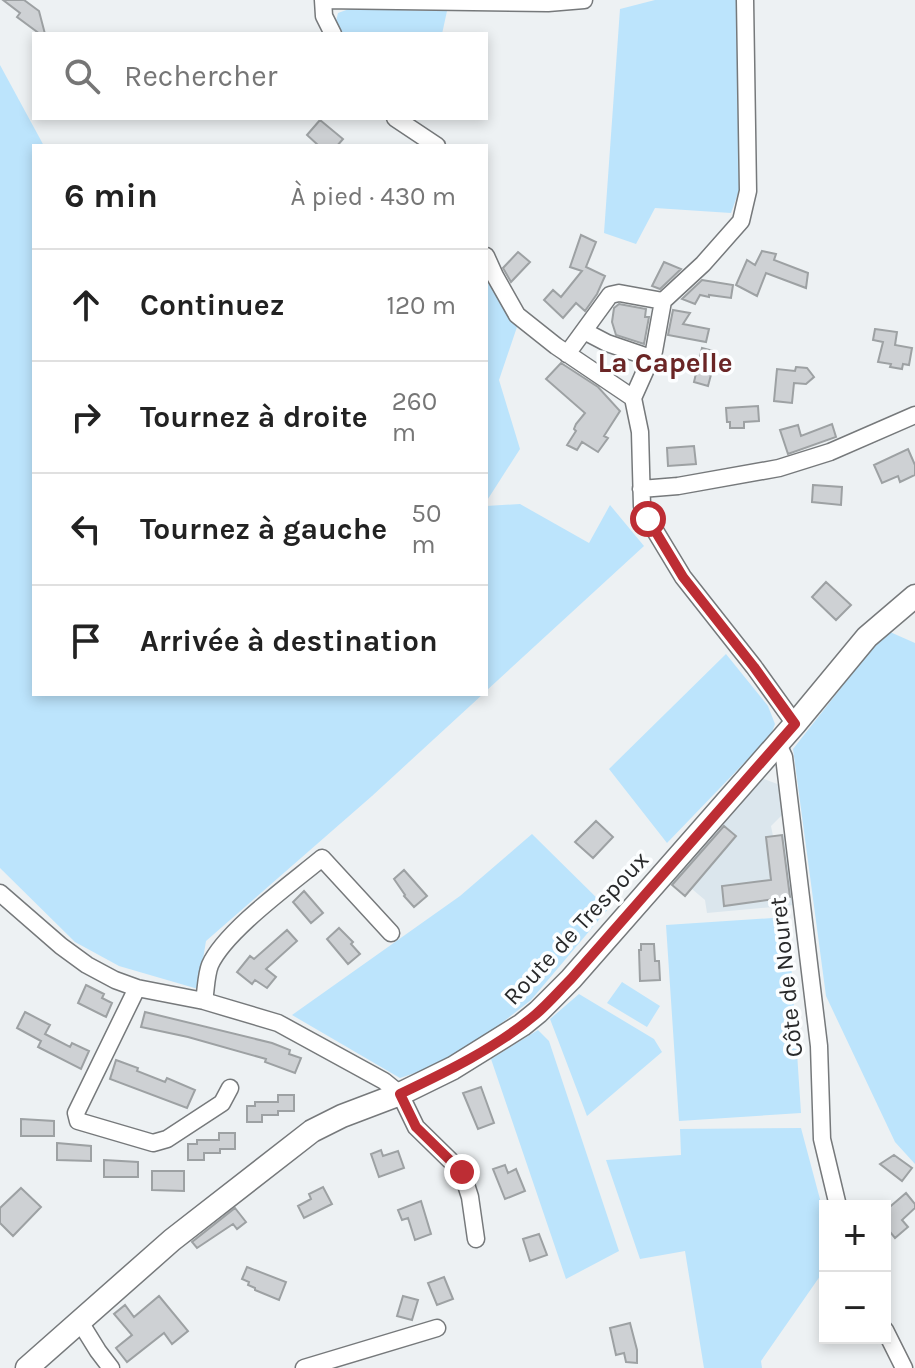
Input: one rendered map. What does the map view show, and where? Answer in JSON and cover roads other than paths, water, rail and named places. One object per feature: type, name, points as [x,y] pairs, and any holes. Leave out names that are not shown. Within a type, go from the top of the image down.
[{"type":"street","points":[[332,32],[324,16],[323,0],[548,3],[584,0]]},
{"type":"street","points":[[745,0],[748,191],[741,221],[703,264],[663,301],[651,358],[633,398],[640,432],[642,506],[648,519],[683,577],[795,724]]},
{"type":"street","points":[[398,120],[434,144]]},
{"type":"street","points":[[488,260],[517,315],[567,354],[633,398]]},
{"type":"street","points":[[567,354],[610,295],[619,293],[663,301]]},
{"type":"street","points":[[584,331],[607,343],[651,358]]},
{"type":"street","points":[[641,489],[678,486],[779,468],[830,452],[915,415]]},
{"type":"street","name":"Route de Trespoux","points":[[27,1368],[177,1236],[312,1131],[453,1068],[538,1012],[571,979],[778,744],[867,637],[915,596]]},
{"type":"street","name":"Côte de Nouret","points":[[778,744],[784,757],[817,1031],[822,1139],[837,1200]]},
{"type":"street","points":[[204,1001],[210,966],[225,943],[322,858],[391,933]]},
{"type":"street","points":[[0,893],[61,946],[115,980],[278,1023],[384,1081],[400,1094],[416,1127],[462,1172],[470,1197],[476,1239]]},
{"type":"street","points":[[137,988],[76,1113],[78,1121],[153,1143],[167,1139],[222,1103],[230,1088]]},
{"type":"street","points":[[80,1322],[111,1368]]},
{"type":"street","points":[[304,1368],[437,1328]]},
{"type":"street","points":[[891,1342],[904,1368]]},
{"type":"district","name":"La Capelle","points":[[665,362]]}]
